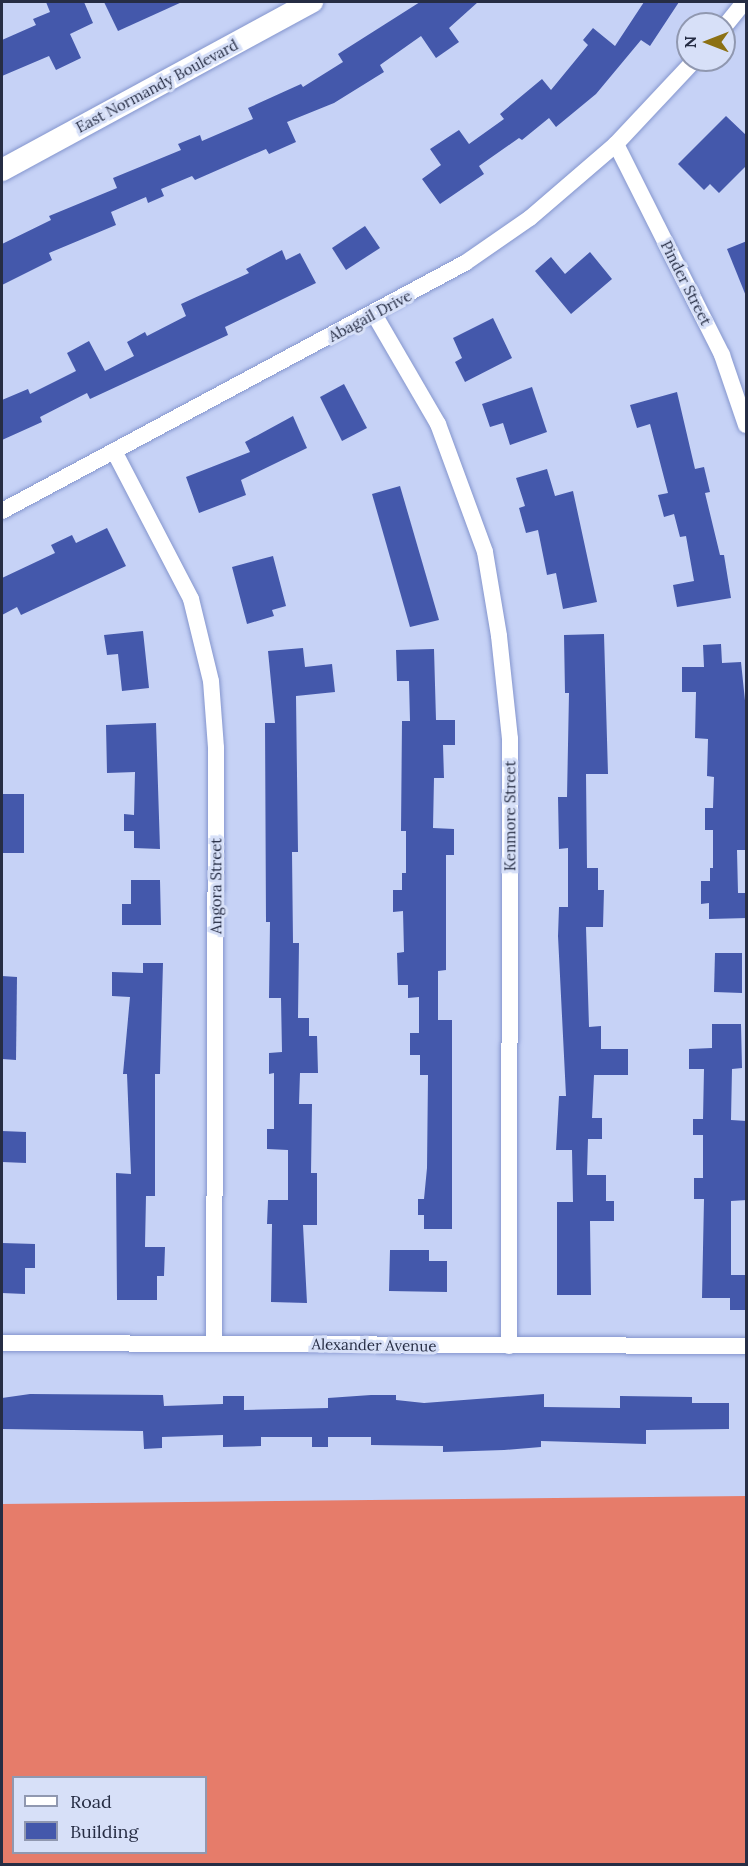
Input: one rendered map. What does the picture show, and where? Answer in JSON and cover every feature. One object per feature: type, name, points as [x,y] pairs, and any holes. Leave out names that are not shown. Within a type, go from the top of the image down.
[{"type":"street","name":"East Normandy Boulevard","points":[[2,170],[312,2]]},
{"type":"street","name":"Abagail Drive","points":[[2,511],[374,314],[465,263],[530,218],[616,144],[684,72]]},
{"type":"street","name":"Pinder Street","points":[[616,144],[722,355],[747,425]]},
{"type":"street","name":"Kenmore Street","points":[[374,314],[438,424],[485,552],[499,636],[510,739],[509,1346]]},
{"type":"street","name":"Angora Street","points":[[114,451],[191,599],[211,681],[216,748],[214,1343]]},
{"type":"street","name":"Alexander Avenue","points":[[2,1343],[747,1346]]},
{"type":"shaded area","points":[[746,1496],[746,1864],[2,1864],[2,1504]]},
{"type":"building","points":[[46,2],[84,2],[93,23],[70,34],[81,58],[56,70],[49,56],[2,76],[2,40],[36,25],[33,19],[50,12]]},
{"type":"building","points":[[104,2],[182,2],[118,31]]},
{"type":"building","points":[[420,2],[478,2],[449,28],[459,42],[436,58],[421,36],[380,65],[384,72],[334,103],[287,122],[296,142],[269,154],[266,149],[195,180],[192,176],[161,189],[164,196],[148,203],[146,197],[111,212],[116,225],[49,253],[52,260],[2,285],[2,244],[51,220],[49,216],[117,188],[113,178],[181,150],[178,144],[200,135],[202,141],[253,119],[248,108],[301,84],[303,87],[343,62],[338,54]]},
{"type":"building","points":[[644,2],[679,2],[650,46],[641,40],[596,94],[556,127],[549,118],[522,140],[519,138],[479,166],[484,174],[440,204],[422,179],[441,165],[430,149],[459,130],[469,144],[504,119],[500,114],[542,79],[551,90],[588,45],[583,40],[593,28],[615,46]]},
{"type":"building","points":[[726,116],[747,136],[747,165],[719,193],[710,184],[704,190],[678,164]]},
{"type":"building","points":[[365,226],[380,248],[346,270],[332,248]]},
{"type":"building","points":[[747,241],[747,296],[746,296],[727,249]]},
{"type":"building","points":[[282,250],[286,260],[300,253],[316,283],[225,327],[228,335],[90,399],[87,393],[40,417],[42,422],[2,440],[2,400],[28,389],[30,394],[76,371],[67,353],[89,341],[105,371],[134,356],[127,342],[145,332],[147,336],[186,316],[181,304],[249,273],[246,269]]},
{"type":"building","points":[[590,252],[612,279],[571,314],[535,271],[551,257],[565,274]]},
{"type":"building","points":[[493,318],[512,358],[465,382],[455,362],[462,358],[453,338]]},
{"type":"building","points":[[344,384],[367,428],[342,441],[320,397]]},
{"type":"building","points":[[532,387],[547,432],[510,445],[503,423],[490,427],[482,404]]},
{"type":"building","points":[[677,392],[695,469],[704,467],[710,492],[705,493],[720,555],[724,555],[731,598],[677,607],[673,585],[694,581],[686,536],[680,537],[674,514],[664,517],[658,495],[668,493],[650,424],[637,428],[630,405]]},
{"type":"building","points":[[293,416],[307,448],[241,480],[246,495],[199,513],[186,477],[250,452],[245,442]]},
{"type":"building","points":[[547,469],[555,496],[573,491],[597,602],[563,609],[556,573],[547,575],[538,530],[526,533],[519,508],[525,506],[516,478]]},
{"type":"building","points":[[400,486],[439,620],[410,627],[372,494]]},
{"type":"building","points":[[107,528],[126,566],[21,615],[17,607],[2,615],[2,578],[55,553],[51,545],[72,535],[76,543]]},
{"type":"building","points":[[273,556],[286,606],[272,610],[274,616],[247,624],[232,567]]},
{"type":"building","points":[[143,631],[149,688],[122,691],[118,654],[107,655],[104,635]]},
{"type":"building","points":[[604,634],[608,774],[586,774],[587,868],[598,868],[598,890],[604,890],[603,927],[586,927],[589,1027],[601,1026],[601,1049],[628,1049],[628,1075],[594,1075],[592,1118],[602,1118],[602,1139],[588,1139],[587,1175],[606,1175],[606,1201],[614,1201],[614,1221],[590,1221],[591,1295],[557,1295],[557,1202],[573,1202],[572,1150],[556,1150],[559,1096],[566,1096],[558,936],[559,907],[568,907],[568,848],[559,849],[558,797],[567,797],[569,693],[565,693],[564,635]]},
{"type":"building","points":[[721,644],[722,663],[741,662],[747,720],[745,850],[737,850],[738,893],[747,893],[747,918],[709,919],[709,903],[701,904],[701,881],[710,881],[710,868],[713,868],[713,830],[705,830],[705,808],[713,808],[714,777],[707,776],[708,739],[695,738],[696,692],[682,692],[682,667],[704,667],[703,645]]},
{"type":"building","points":[[303,648],[305,667],[332,664],[335,692],[296,696],[298,852],[292,852],[293,943],[299,943],[298,1018],[309,1018],[309,1036],[317,1036],[318,1073],[300,1073],[299,1104],[312,1104],[311,1173],[317,1173],[317,1225],[303,1225],[307,1303],[271,1302],[272,1224],[267,1224],[268,1200],[288,1200],[288,1150],[267,1149],[267,1129],[274,1129],[274,1073],[269,1074],[269,1053],[282,1052],[281,998],[269,998],[270,922],[266,922],[265,723],[275,723],[268,651]]},
{"type":"building","points":[[434,649],[436,720],[455,720],[455,745],[443,745],[444,778],[434,778],[433,828],[454,829],[454,855],[446,855],[446,970],[438,971],[438,1020],[452,1020],[452,1229],[424,1229],[424,1215],[418,1215],[418,1199],[424,1199],[427,1168],[428,1075],[420,1075],[420,1055],[410,1055],[410,1033],[419,1033],[419,997],[408,998],[408,985],[398,985],[397,953],[404,952],[403,911],[393,912],[393,890],[402,890],[402,873],[406,873],[406,831],[401,831],[402,721],[410,721],[409,681],[397,681],[396,650]]},
{"type":"building","points":[[156,723],[160,849],[134,848],[134,831],[124,831],[124,814],[134,815],[135,772],[107,773],[106,725]]},
{"type":"building","points":[[2,794],[24,794],[24,853],[2,853]]},
{"type":"building","points":[[131,880],[160,880],[161,925],[122,925],[122,904],[131,904]]},
{"type":"building","points":[[715,953],[742,953],[742,993],[714,992]]},
{"type":"building","points":[[143,963],[163,963],[160,1074],[155,1074],[155,1196],[146,1196],[145,1247],[165,1247],[164,1276],[157,1276],[157,1300],[117,1300],[116,1173],[131,1174],[127,1074],[123,1074],[130,997],[112,996],[112,972],[143,973]]},
{"type":"building","points":[[2,976],[17,977],[16,1060],[2,1059]]},
{"type":"building","points":[[712,1024],[741,1024],[742,1068],[732,1069],[731,1120],[747,1121],[747,1200],[731,1201],[731,1275],[747,1275],[746,1310],[730,1310],[730,1298],[702,1298],[704,1199],[694,1199],[694,1178],[703,1178],[703,1135],[693,1135],[693,1119],[703,1119],[704,1069],[689,1069],[689,1049],[712,1048]]},
{"type":"building","points":[[2,1131],[26,1132],[26,1163],[2,1162]]},
{"type":"building","points":[[2,1243],[35,1244],[35,1268],[25,1268],[25,1294],[2,1293]]},
{"type":"building","points":[[390,1250],[429,1250],[429,1261],[447,1261],[447,1292],[389,1291]]},
{"type":"building","points":[[30,1394],[163,1395],[164,1406],[223,1404],[223,1396],[244,1396],[244,1410],[328,1408],[328,1398],[371,1395],[396,1395],[396,1400],[424,1403],[544,1394],[544,1407],[620,1408],[620,1396],[692,1397],[692,1403],[729,1403],[729,1429],[646,1430],[646,1444],[541,1441],[541,1447],[504,1450],[443,1452],[443,1446],[371,1445],[371,1437],[328,1437],[328,1447],[312,1447],[312,1437],[261,1437],[261,1446],[223,1447],[223,1435],[162,1437],[162,1448],[144,1449],[143,1431],[2,1429],[2,1398]]}]
